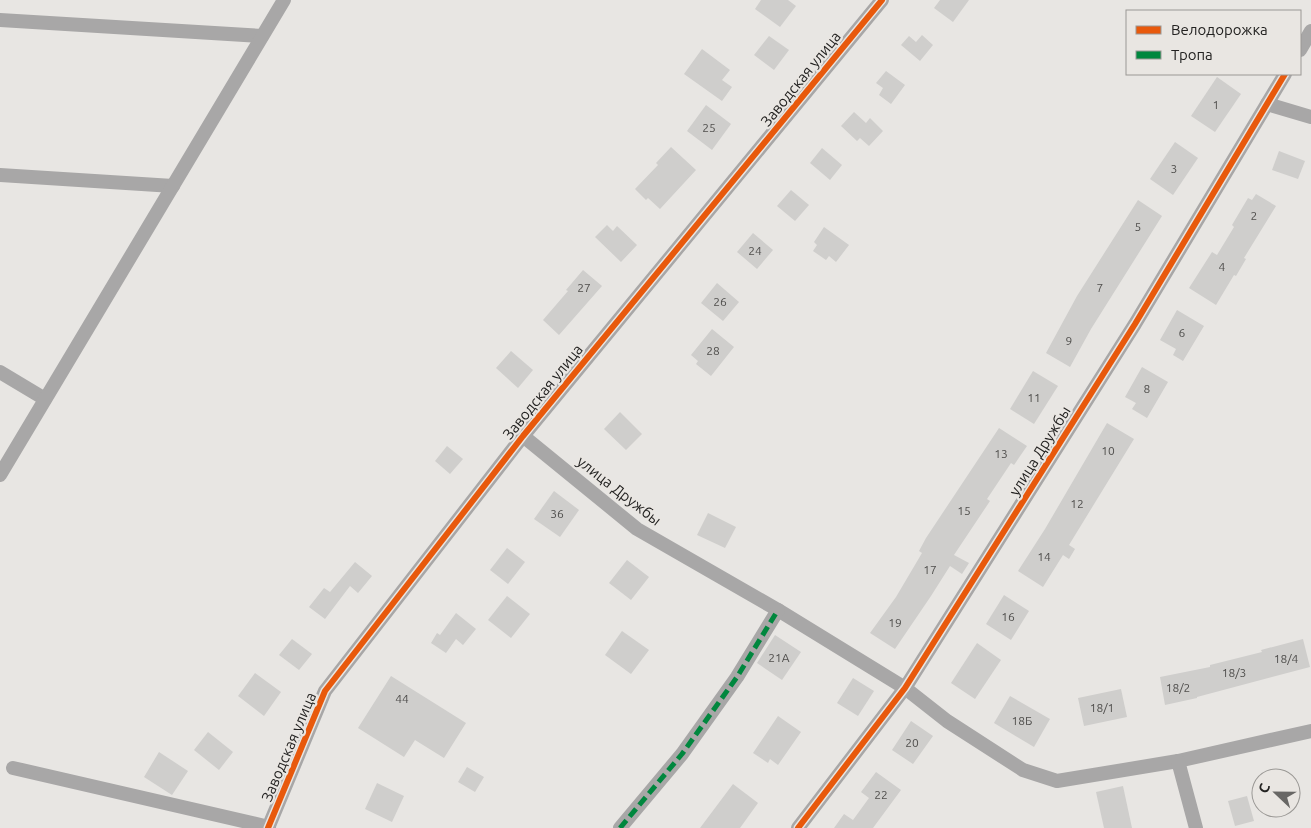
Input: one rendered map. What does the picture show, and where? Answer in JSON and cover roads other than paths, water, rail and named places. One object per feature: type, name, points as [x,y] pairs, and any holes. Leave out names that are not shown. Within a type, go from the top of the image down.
[{"type":"street","points":[[0,476],[284,0]]},
{"type":"street","name":"Заводская улица","points":[[269,827],[325,691],[523,436],[882,0]]},
{"type":"street","points":[[0,20],[262,36]]},
{"type":"street","points":[[1301,48],[1311,31]]},
{"type":"street","name":"улица Дружбы","points":[[798,828],[905,688],[1135,324],[1284,75]]},
{"type":"street","points":[[1267,104],[1311,117]]},
{"type":"street","points":[[0,175],[173,186]]},
{"type":"street","points":[[0,372],[46,399]]},
{"type":"street","name":"улица Дружбы","points":[[523,436],[637,529],[778,610],[905,688],[948,721],[1023,770],[1057,781],[1178,761],[1311,731]]},
{"type":"street","points":[[620,828],[682,754],[737,677],[778,610]]},
{"type":"street","points":[[1178,761],[1196,828]]},
{"type":"street","points":[[14,768],[269,827]]}]
